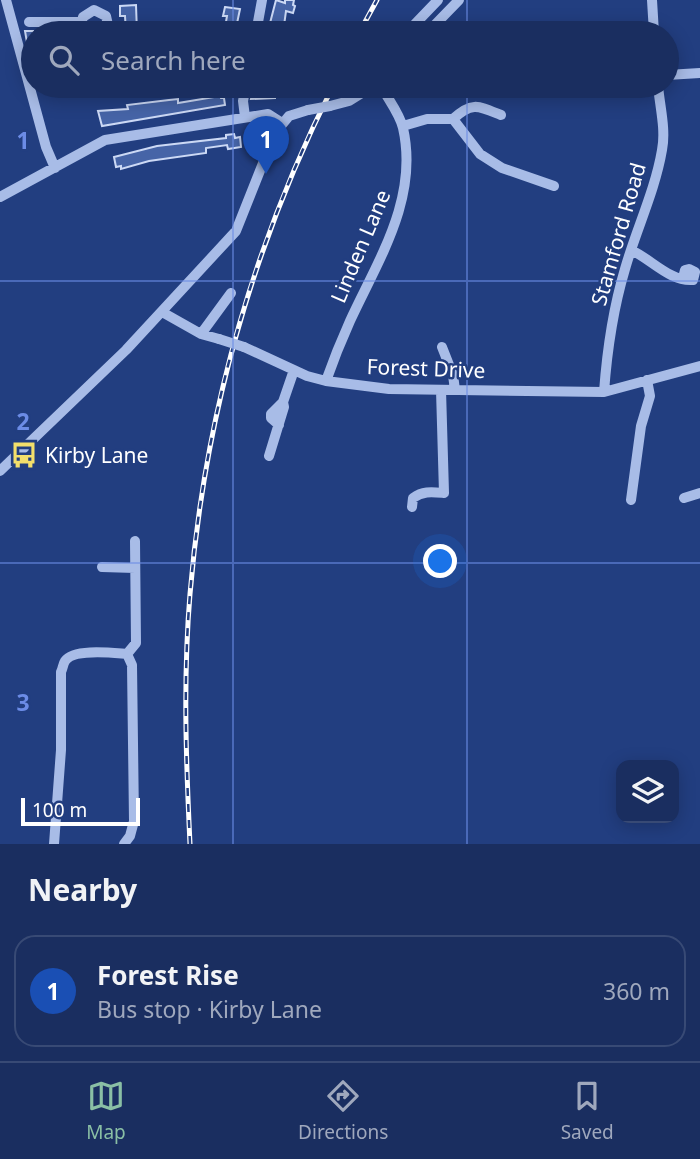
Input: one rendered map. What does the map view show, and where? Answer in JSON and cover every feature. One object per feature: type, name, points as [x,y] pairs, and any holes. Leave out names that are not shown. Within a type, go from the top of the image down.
[{"type":"street","points":[[6,0],[21,55]]},
{"type":"street","points":[[258,21],[262,0]]},
{"type":"street","points":[[418,21],[438,0]]},
{"type":"street","points":[[439,21],[459,0]]},
{"type":"street","points":[[652,0],[653,21]]},
{"type":"street","points":[[84,21],[86,13],[94,5],[106,16],[107,21]]},
{"type":"street","points":[[679,74],[700,73]]},
{"type":"street","points":[[33,98],[46,147],[55,167]]},
{"type":"street","points":[[244,98],[245,117]]},
{"type":"street","points":[[0,471],[162,313],[236,231],[275,133],[282,123],[289,116],[354,98]]},
{"type":"street","name":"Linden Lane","points":[[326,381],[349,322],[392,231],[404,195],[407,162],[403,126],[387,98]]},
{"type":"street","name":"Stamford Road","points":[[604,392],[606,359],[615,312],[662,151],[659,98]]},
{"type":"street","points":[[403,126],[427,119],[453,119],[464,108],[478,106],[501,115]]},
{"type":"street","points":[[0,197],[105,140],[268,114],[282,123]]},
{"type":"street","points":[[453,119],[480,154],[502,168],[554,186]]},
{"type":"street","points":[[631,250],[661,270],[683,278]]},
{"type":"street","points":[[201,334],[231,293]]},
{"type":"street","name":"Forest Drive","points":[[162,313],[201,334],[244,347],[326,381],[389,389],[604,392],[700,366]]},
{"type":"street","points":[[443,347],[453,375],[455,390]]},
{"type":"street","points":[[269,456],[279,425],[271,418],[271,414],[283,402],[294,370]]},
{"type":"street","points":[[631,500],[641,426],[650,396],[647,380]]},
{"type":"street","points":[[412,507],[413,498],[419,494],[428,491],[444,493],[442,390]]},
{"type":"street","points":[[684,498],[700,493]]},
{"type":"street","points":[[127,654],[136,643],[135,541]]},
{"type":"street","points":[[109,564],[135,568]]},
{"type":"street","points":[[54,844],[61,750],[61,672],[65,661],[71,655],[81,653],[127,654]]},
{"type":"street","points":[[124,844],[130,836],[134,821],[132,665],[127,654]]},
{"type":"building","points":[[276,0],[285,3],[285,0],[294,0],[293,13],[286,11],[285,21],[271,21]]},
{"type":"building","points":[[136,5],[137,21],[125,21],[125,16],[120,16],[120,6]]},
{"type":"building","points":[[225,7],[240,9],[238,21],[226,21],[227,16],[223,16]]},
{"type":"building","points":[[224,98],[225,105],[102,126],[98,111],[128,109],[127,105],[178,99],[178,103]]},
{"type":"building","points":[[234,134],[235,138],[240,137],[241,147],[228,149],[227,145],[206,148],[206,153],[149,161],[121,169],[121,166],[116,167],[114,157],[157,146],[226,138],[226,135]]},
{"type":"railway","points":[[366,21],[377,0]]},
{"type":"railway","points":[[190,844],[186,657],[197,527],[207,461],[220,397],[256,270],[304,147],[327,98]]},
{"type":"place","name":"Forest Rise","points":[[266,174]]},
{"type":"place","name":"Kirby Lane","points":[[24,455]]}]
